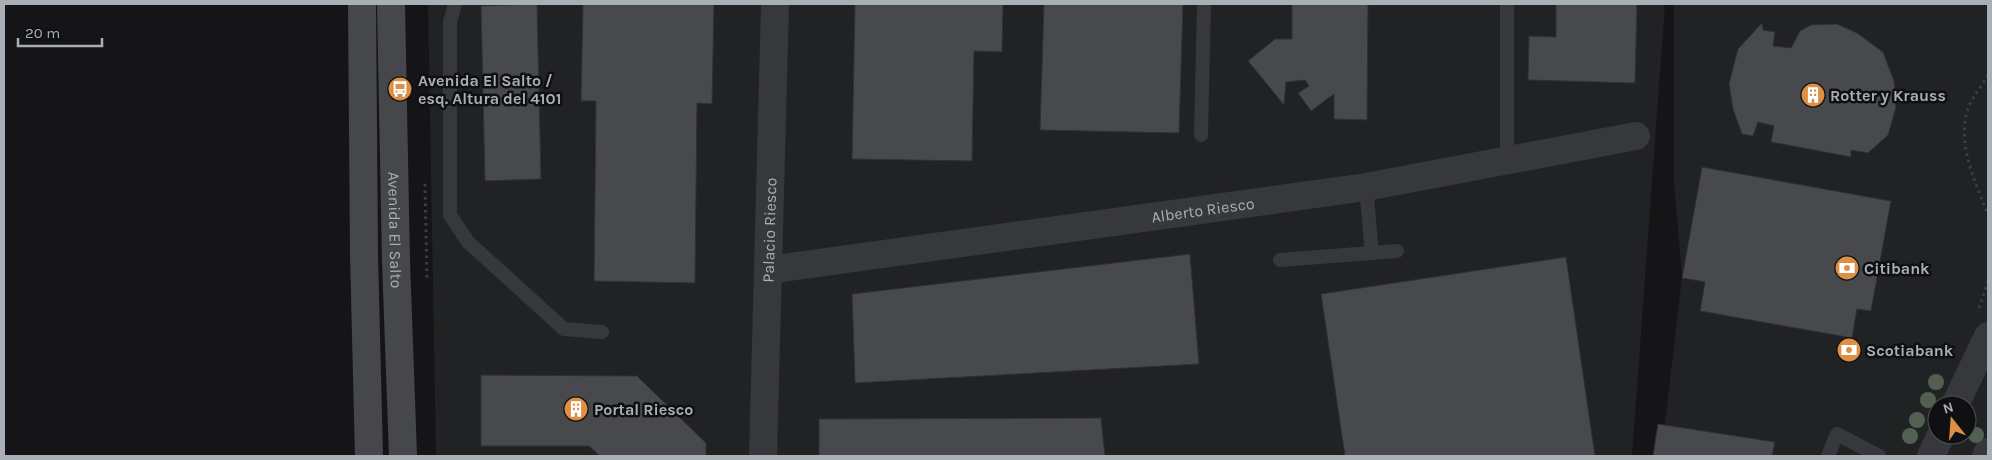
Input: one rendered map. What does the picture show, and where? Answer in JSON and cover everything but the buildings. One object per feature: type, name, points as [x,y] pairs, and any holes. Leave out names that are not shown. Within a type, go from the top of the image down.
[{"type":"main road","name":"Avenida El Salto","points":[[362,4],[364,264],[369,456]]},
{"type":"main road","name":"Avenida El Salto","points":[[391,4],[402,456]]},
{"type":"street","name":"Palacio Riesco","points":[[763,456],[775,4]]},
{"type":"street","name":"Alberto Riesco","points":[[768,270],[1366,187],[1636,136]]},
{"type":"street","points":[[1961,395],[1988,336]]},
{"type":"street","points":[[1986,456],[1988,452]]},
{"type":"lane","points":[[455,4],[450,22],[450,215],[468,242],[564,329],[602,332]]},
{"type":"lane","points":[[1201,135],[1204,4]]},
{"type":"lane","points":[[1507,4],[1507,160]]},
{"type":"lane","points":[[1366,187],[1372,253]]},
{"type":"lane","points":[[1280,260],[1397,251]]},
{"type":"lane","points":[[1828,456],[1837,434],[1879,456]]},
{"type":"path","points":[[1988,75],[1968,108],[1963,130],[1968,160],[1988,215]]},
{"type":"path","points":[[1979,308],[1988,281]]},
{"type":"shaded area","points":[[428,4],[1665,4],[1632,456],[436,456]]},
{"type":"shaded area","points":[[1674,4],[1988,4],[1988,456],[1661,456],[1682,278],[1674,183]]},
{"type":"place","name":"Avenida El Salto / esq. Altura del 4101","points":[[400,89]]},
{"type":"place","name":"Rotter y Krauss","points":[[1813,95]]},
{"type":"place","name":"Citibank","points":[[1847,268]]},
{"type":"place","name":"Scotiabank","points":[[1849,350]]},
{"type":"place","name":"Portal Riesco","points":[[576,409]]}]
